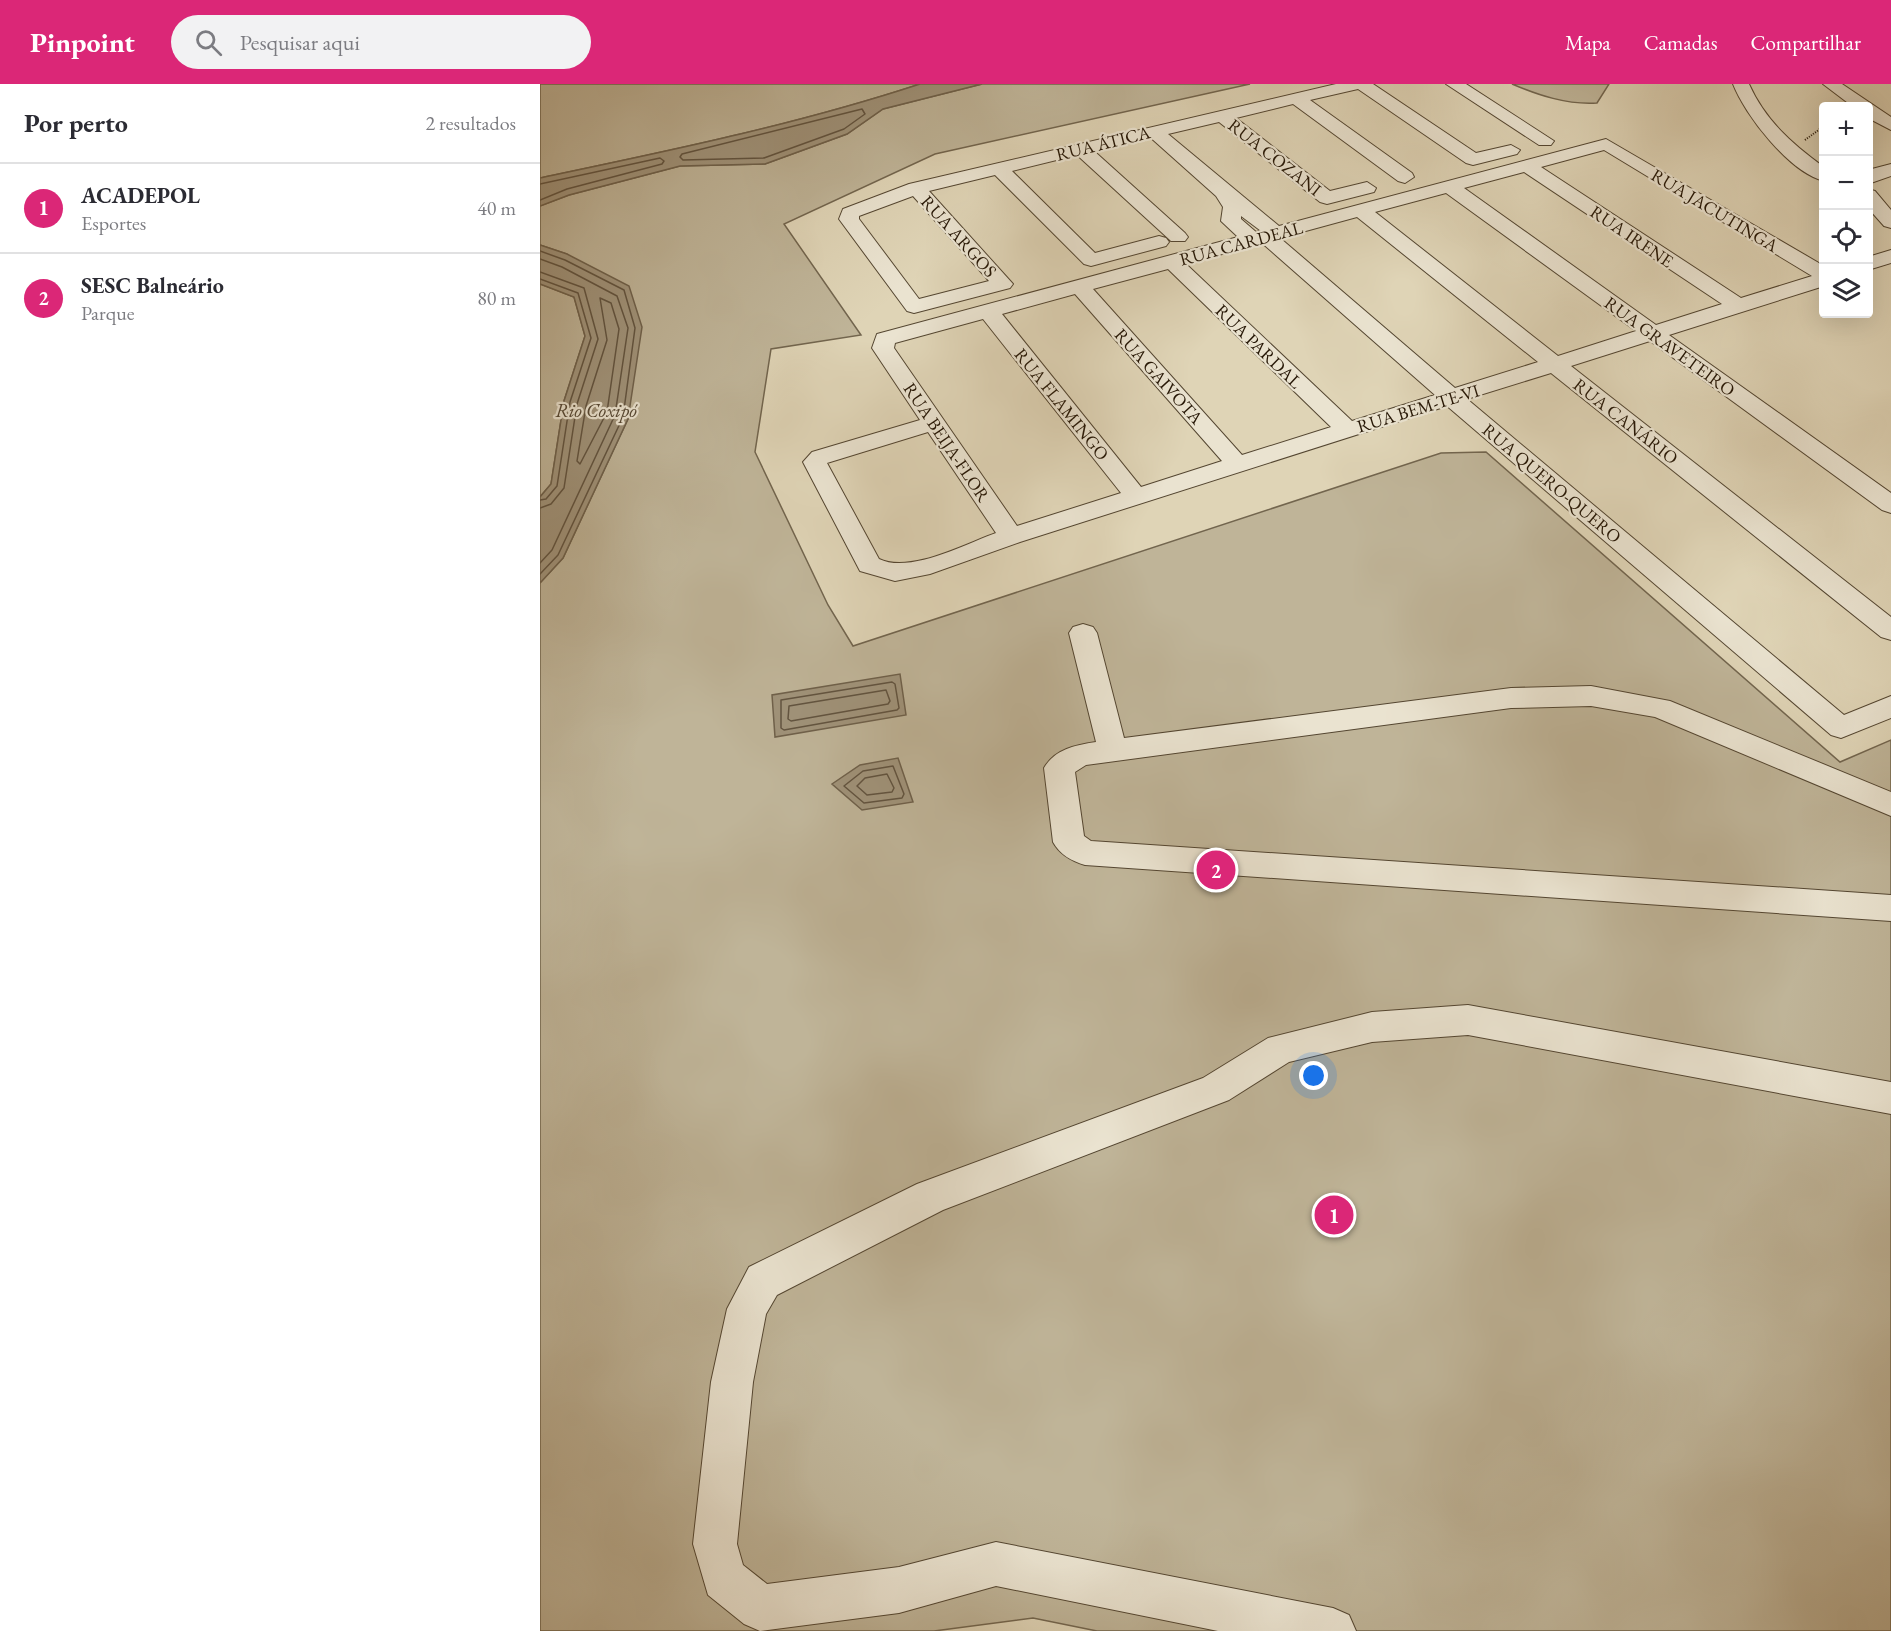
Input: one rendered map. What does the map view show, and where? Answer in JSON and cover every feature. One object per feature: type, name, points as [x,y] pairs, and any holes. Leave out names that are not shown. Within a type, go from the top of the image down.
[{"type":"street","name":"RUA ÁTICA","points":[[914,307],[849,219],[850,213],[916,188],[1360,84]]},
{"type":"street","points":[[1360,84],[1473,159],[1545,141],[1454,84]]},
{"type":"street","points":[[1741,84],[1751,107],[1772,135],[1819,172]]},
{"type":"street","points":[[1831,84],[1857,102]]},
{"type":"street","name":"RUA COZANI","points":[[1223,116],[1328,198],[1406,177],[1297,99]]},
{"type":"street","points":[[1873,113],[1891,124]]},
{"type":"street","points":[[1154,131],[1223,192],[1238,210],[1259,213],[1276,230]]},
{"type":"street","name":"RUA CARDEAL","points":[[883,348],[885,339],[894,335],[1080,287],[1276,230],[1361,211],[1605,144]]},
{"type":"street","name":"RUA JACUTINGA","points":[[1605,144],[1819,274]]},
{"type":"street","points":[[999,168],[1091,260],[1178,237],[1081,149]]},
{"type":"street","name":"RUA IRENE","points":[[1527,166],[1738,306]]},
{"type":"street","points":[[1873,175],[1891,170]]},
{"type":"street","name":"RUA GRAVETEIRO","points":[[1450,186],[1891,505]]},
{"type":"street","name":"RUA ARGOS","points":[[914,307],[1003,284],[916,188]]},
{"type":"street","points":[[1873,200],[1891,222]]},
{"type":"street","points":[[1238,210],[1232,222],[1276,230],[1318,211],[1306,201]]},
{"type":"street","points":[[1873,209],[1891,222]]},
{"type":"street","name":"RUA CANÁRIO","points":[[1361,211],[1891,631]]},
{"type":"street","name":"RUA QUERO-QUERO","points":[[1276,230],[1452,398],[1841,728],[1891,706]]},
{"type":"street","points":[[1873,263],[1891,256]]},
{"type":"street","name":"RUA PARDAL","points":[[1172,261],[1348,430]]},
{"type":"street","name":"RUA BEM-TE-VI","points":[[1011,536],[1653,334],[1819,279]]},
{"type":"street","name":"RUA GAIVOTA","points":[[1080,287],[1238,465]]},
{"type":"street","name":"RUA FLAMINGO","points":[[988,311],[1136,496]]},
{"type":"street","name":"RUA BEIJA-FLOR","points":[[883,348],[1011,536]]},
{"type":"street","points":[[934,423],[820,457],[815,462],[816,468],[869,565],[881,572],[895,573],[913,570],[1011,536]]},
{"type":"street","points":[[1083,633],[1113,750]]},
{"type":"street","points":[[1891,804],[1660,708],[1591,696],[1511,698],[1113,750],[1079,755],[1059,768],[1069,842],[1084,854],[1891,908]]},
{"type":"street","points":[[1333,1631],[996,1564],[899,1590],[760,1608],[724,1579],[715,1544],[732,1382],[747,1309],[763,1281],[930,1197],[1216,1089],[1280,1049],[1372,1027],[1468,1020],[1891,1098]]},
{"type":"shaded area","points":[[540,84],[920,84],[779,125],[540,178]]},
{"type":"shaded area","points":[[982,84],[1250,84],[935,154],[784,224],[861,335],[771,349],[755,452],[828,605],[853,646],[1441,453],[1486,452],[1840,762],[1891,740],[1891,1631],[1097,1631],[1033,1618],[934,1631],[540,1631],[540,583],[563,558],[628,419],[567,254],[540,245],[540,206],[569,195],[680,166],[765,164],[847,134],[883,109]]},
{"type":"shaded area","points":[[1512,84],[1609,84],[1597,103],[1586,103],[1553,98]]},
{"type":"shaded area","points":[[540,284],[574,297],[585,336],[564,401],[551,484],[540,497]]},
{"type":"water","points":[[920,84],[982,84],[883,109],[847,134],[765,164],[680,166],[569,195],[540,206],[540,178],[779,125]]},
{"type":"water","name":"Rio Coxipó","points":[[540,245],[567,254],[629,286],[642,327],[628,419],[563,558],[540,583],[540,497],[551,484],[564,401],[585,336],[574,297],[540,284]]},
{"type":"water","points":[[900,674],[906,715],[775,737],[772,695]]},
{"type":"water","points":[[898,758],[913,802],[862,810],[832,784],[860,765]]},
{"type":"place","name":"SESC Balneário","points":[[1216,870]]},
{"type":"place","name":"ACADEPOL","points":[[1334,1215]]}]
